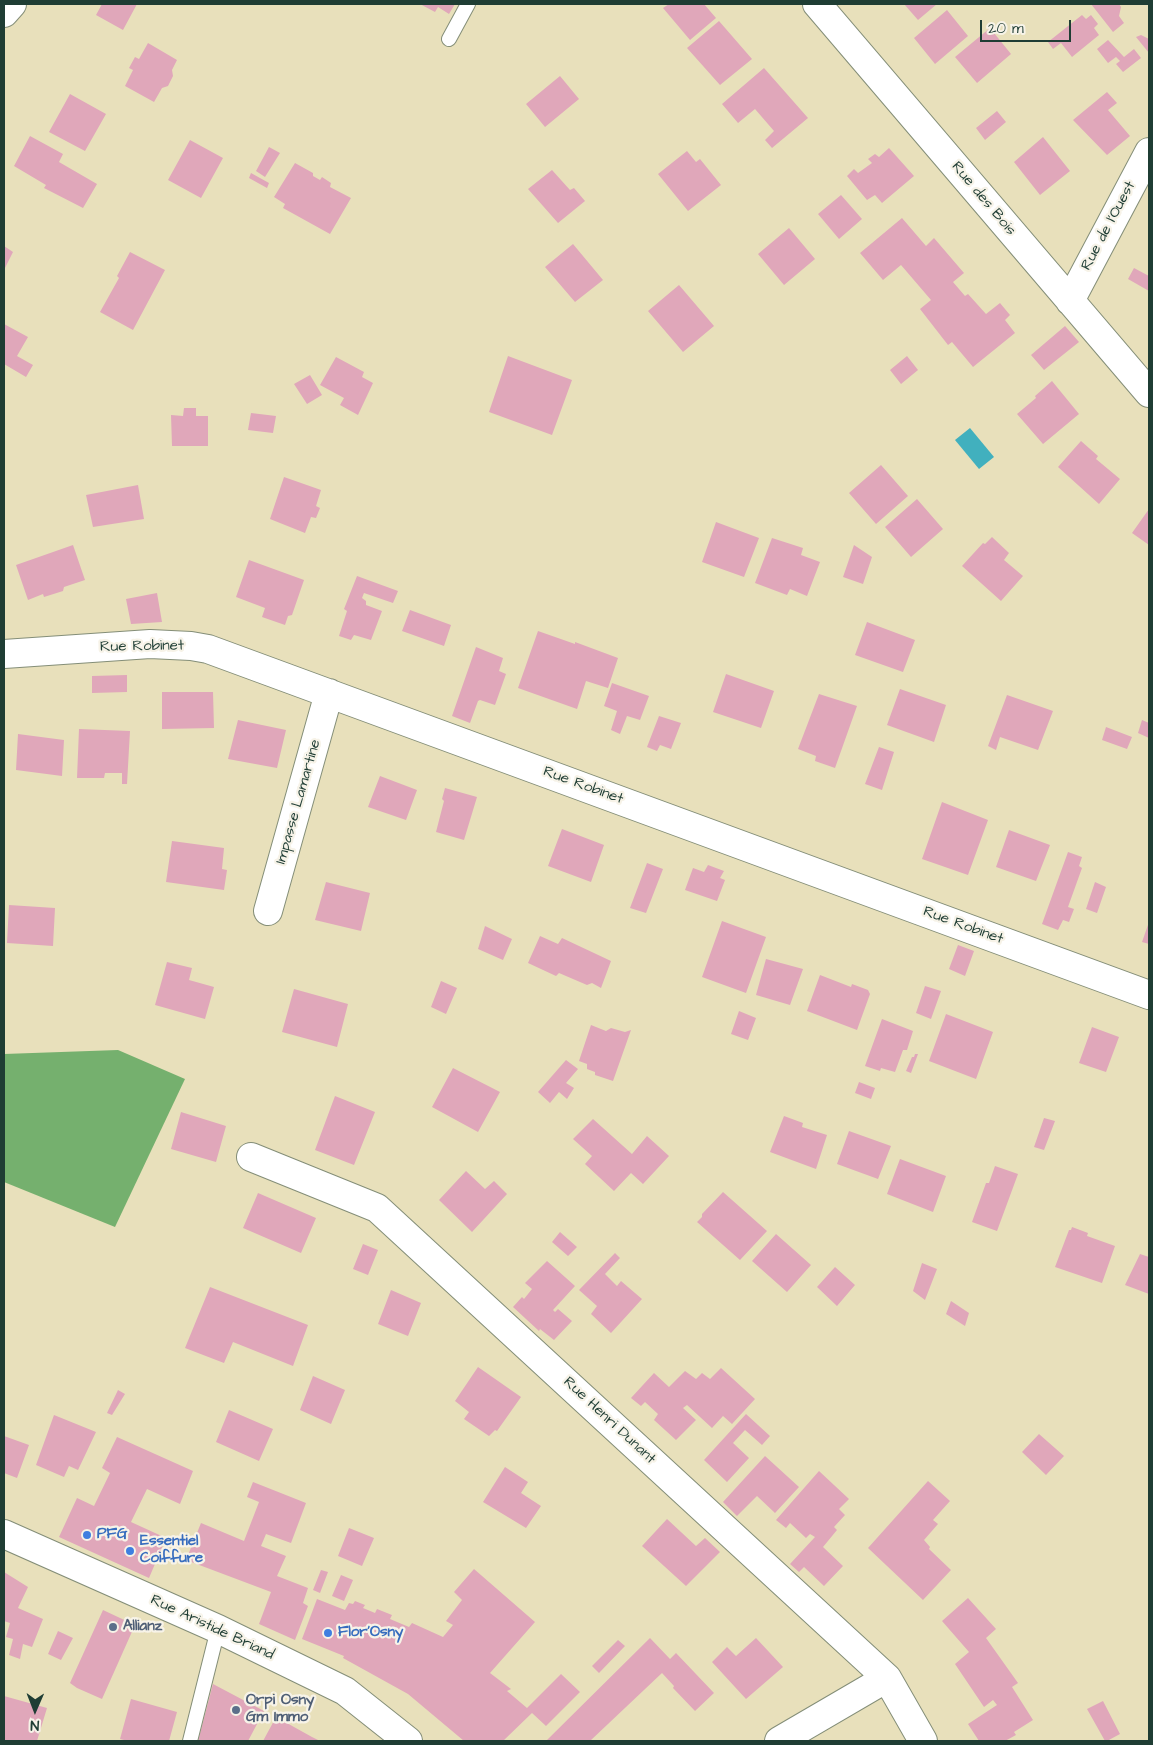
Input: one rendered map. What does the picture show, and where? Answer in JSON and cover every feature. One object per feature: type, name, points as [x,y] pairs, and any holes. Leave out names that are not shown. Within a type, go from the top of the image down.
[{"type":"street","points":[[4,13],[12,4]]},
{"type":"street","name":"Rue des Bois","points":[[817,4],[1149,394]]},
{"type":"street","name":"Rue de l'Ouest","points":[[1070,301],[1149,152]]},
{"type":"street","name":"Rue Robinet","points":[[4,654],[150,644],[191,646],[208,649],[1149,995]]},
{"type":"street","name":"Impasse Lamartine","points":[[268,911],[329,693]]},
{"type":"street","name":"Rue Henri Dunant","points":[[251,1157],[376,1208],[887,1678],[923,1741]]},
{"type":"street","name":"Rue Aristide Briand","points":[[4,1534],[218,1629],[345,1691],[408,1741]]},
{"type":"street","points":[[779,1741],[887,1678]]},
{"type":"lane","points":[[449,39],[468,4]]},
{"type":"lane","points":[[190,1741],[218,1629]]},
{"type":"green space","points":[[118,1050],[185,1079],[115,1227],[4,1182],[4,1054]]},
{"type":"water","points":[[970,428],[994,457],[979,469],[955,440]]},
{"type":"building","points":[[102,4],[137,4],[123,30],[96,15]]},
{"type":"building","points":[[420,4],[455,4],[449,14],[438,7],[435,12]]},
{"type":"building","points":[[669,4],[704,4],[716,18],[690,40],[663,8]]},
{"type":"building","points":[[904,4],[937,4],[918,20]]},
{"type":"building","points":[[1091,4],[1119,4],[1121,7],[1119,16],[1124,23],[1113,32]]},
{"type":"building","points":[[947,10],[968,36],[935,64],[914,38]]},
{"type":"building","points":[[1082,15],[1086,19],[1091,15],[1098,24],[1094,28],[1099,35],[1072,57],[1061,43],[1053,49],[1048,42]]},
{"type":"building","points":[[719,21],[752,59],[720,85],[687,48]]},
{"type":"building","points":[[990,28],[1011,54],[977,83],[955,57]]},
{"type":"building","points":[[1141,35],[1149,39],[1149,53],[1136,37]]},
{"type":"building","points":[[1108,40],[1124,57],[1134,49],[1141,58],[1123,72],[1116,64],[1120,61],[1116,57],[1108,63],[1097,49]]},
{"type":"building","points":[[148,43],[177,60],[168,86],[162,88],[154,102],[125,86],[133,70],[129,68],[135,57],[139,59]]},
{"type":"building","points":[[764,68],[808,118],[772,148],[765,140],[774,131],[755,109],[738,123],[722,104]]},
{"type":"building","points":[[560,76],[579,99],[545,127],[526,104]]},
{"type":"building","points":[[1107,92],[1117,103],[1108,110],[1130,136],[1107,155],[1073,120]]},
{"type":"building","points":[[70,94],[106,114],[85,151],[49,132]]},
{"type":"building","points":[[997,111],[1006,122],[985,140],[976,128]]},
{"type":"building","points":[[30,136],[63,154],[59,162],[97,184],[83,208],[44,188],[46,185],[14,166]]},
{"type":"building","points":[[1043,137],[1070,171],[1040,195],[1014,162]]},
{"type":"building","points":[[190,140],[223,158],[201,198],[168,180]]},
{"type":"building","points":[[269,147],[280,153],[265,177],[256,171]]},
{"type":"building","points":[[889,148],[914,176],[882,203],[875,195],[867,200],[847,176],[854,169],[858,173],[872,163],[868,159],[875,154],[879,157]]},
{"type":"building","points":[[687,151],[696,162],[700,159],[721,185],[688,211],[658,174]]},
{"type":"building","points":[[295,163],[313,173],[313,176],[320,180],[322,177],[331,183],[330,187],[351,198],[330,234],[283,208],[285,204],[274,197]]},
{"type":"building","points":[[552,170],[570,190],[574,188],[585,201],[558,223],[528,189]]},
{"type":"building","points":[[251,173],[269,183],[267,188],[249,178]]},
{"type":"building","points":[[841,195],[862,219],[839,239],[818,214]]},
{"type":"building","points":[[902,218],[926,246],[934,238],[964,273],[953,282],[965,296],[968,294],[986,314],[1000,303],[1010,315],[1005,320],[1015,333],[973,367],[952,342],[948,345],[920,309],[931,300],[901,265],[883,280],[860,253]]},
{"type":"building","points":[[789,228],[815,259],[784,285],[758,254]]},
{"type":"building","points":[[573,244],[603,280],[575,302],[545,267]]},
{"type":"building","points":[[4,246],[13,252],[4,270]]},
{"type":"building","points":[[130,252],[165,270],[133,330],[100,312],[119,278],[117,276]]},
{"type":"building","points":[[1134,268],[1149,276],[1149,291],[1128,279]]},
{"type":"building","points":[[679,285],[714,326],[683,352],[648,311]]},
{"type":"building","points":[[4,324],[28,337],[17,356],[33,365],[26,377],[4,364]]},
{"type":"building","points":[[1065,326],[1079,342],[1044,370],[1031,355]]},
{"type":"building","points":[[508,356],[572,380],[552,435],[489,412]]},
{"type":"building","points":[[907,356],[918,370],[901,384],[890,370]]},
{"type":"building","points":[[336,357],[364,372],[362,377],[373,383],[358,415],[340,405],[344,398],[320,385]]},
{"type":"building","points":[[310,375],[322,395],[307,404],[294,384]]},
{"type":"building","points":[[1052,381],[1079,414],[1043,444],[1017,414]]},
{"type":"building","points":[[184,408],[196,408],[196,416],[208,416],[208,446],[172,446],[171,415],[183,416]]},
{"type":"building","points":[[251,413],[276,416],[273,433],[248,430]]},
{"type":"building","points":[[1081,441],[1098,456],[1096,459],[1120,479],[1099,504],[1058,467]]},
{"type":"building","points":[[881,465],[908,496],[876,524],[849,493]]},
{"type":"building","points":[[284,477],[321,490],[316,506],[320,508],[316,518],[311,517],[305,533],[270,519]]},
{"type":"building","points":[[138,485],[144,519],[93,527],[86,495]]},
{"type":"building","points":[[917,499],[943,529],[911,557],[885,527]]},
{"type":"building","points":[[1149,509],[1149,545],[1132,533]]},
{"type":"building","points":[[716,522],[759,538],[744,577],[702,562]]},
{"type":"building","points":[[992,537],[1009,553],[1004,560],[1023,576],[1001,601],[962,566],[983,543],[985,544]]},
{"type":"building","points":[[772,538],[803,548],[801,555],[820,562],[807,596],[790,589],[787,595],[755,583]]},
{"type":"building","points":[[73,545],[85,580],[64,587],[63,591],[44,597],[43,594],[28,600],[16,565]]},
{"type":"building","points":[[854,545],[872,557],[863,584],[843,577]]},
{"type":"building","points":[[249,560],[304,580],[292,615],[288,616],[285,625],[262,617],[265,608],[236,597]]},
{"type":"building","points":[[357,576],[398,591],[393,603],[364,593],[362,598],[366,601],[366,605],[382,611],[371,640],[354,635],[351,640],[339,636],[347,611],[344,609]]},
{"type":"building","points":[[157,593],[162,622],[131,624],[126,599]]},
{"type":"building","points":[[410,610],[451,625],[444,646],[402,631]]},
{"type":"building","points":[[867,622],[915,640],[903,672],[855,655]]},
{"type":"building","points":[[538,631],[618,658],[608,688],[586,681],[577,709],[518,688]]},
{"type":"building","points":[[476,647],[503,658],[499,671],[506,674],[495,705],[478,701],[470,723],[452,716]]},
{"type":"building","points":[[726,674],[774,691],[761,728],[713,712]]},
{"type":"building","points":[[127,675],[127,692],[92,693],[92,676]]},
{"type":"building","points":[[612,683],[649,696],[640,720],[627,716],[620,734],[611,730],[617,711],[604,706]]},
{"type":"building","points":[[900,689],[946,705],[934,742],[887,725]]},
{"type":"building","points":[[162,692],[213,692],[214,728],[162,729]]},
{"type":"building","points":[[819,694],[857,706],[835,768],[815,761],[816,756],[798,749]]},
{"type":"building","points":[[1007,695],[1053,711],[1038,750],[1000,737],[996,750],[988,746]]},
{"type":"building","points":[[659,716],[681,723],[671,749],[660,745],[657,751],[647,747]]},
{"type":"building","points":[[238,720],[286,730],[277,768],[228,759]]},
{"type":"building","points":[[1142,720],[1149,723],[1149,738],[1138,733]]},
{"type":"building","points":[[1106,727],[1132,737],[1127,749],[1102,740]]},
{"type":"building","points":[[79,729],[130,731],[127,784],[122,784],[122,773],[105,773],[104,778],[77,778]]},
{"type":"building","points":[[18,734],[64,740],[62,776],[16,770]]},
{"type":"building","points":[[879,747],[894,752],[882,790],[865,784]]},
{"type":"building","points":[[380,776],[417,790],[406,820],[368,807]]},
{"type":"building","points":[[445,788],[477,797],[464,840],[436,832],[444,801],[442,799]]},
{"type":"building","points":[[942,802],[988,820],[968,875],[922,859]]},
{"type":"building","points":[[562,829],[604,845],[591,882],[548,866]]},
{"type":"building","points":[[1009,830],[1050,845],[1036,881],[996,867]]},
{"type":"building","points":[[172,841],[224,848],[222,869],[227,870],[224,890],[166,882]]},
{"type":"building","points":[[1068,852],[1082,857],[1079,866],[1082,868],[1068,907],[1074,909],[1069,922],[1063,920],[1058,930],[1042,924]]},
{"type":"building","points":[[647,863],[663,869],[646,913],[630,908]]},
{"type":"building","points":[[708,865],[724,871],[720,878],[725,880],[717,901],[685,890],[693,868],[704,872]]},
{"type":"building","points":[[326,882],[370,893],[361,931],[315,920]]},
{"type":"building","points":[[1095,882],[1106,887],[1097,913],[1086,909]]},
{"type":"building","points":[[9,905],[55,908],[53,946],[7,943]]},
{"type":"building","points":[[722,921],[766,937],[746,993],[702,977]]},
{"type":"building","points":[[1149,922],[1149,944],[1142,942]]},
{"type":"building","points":[[485,926],[512,939],[503,960],[478,949]]},
{"type":"building","points":[[540,936],[558,944],[562,938],[611,961],[601,988],[592,983],[587,985],[559,973],[556,976],[528,963]]},
{"type":"building","points":[[958,945],[974,951],[965,976],[949,969]]},
{"type":"building","points":[[766,959],[803,969],[790,1005],[756,995]]},
{"type":"building","points":[[167,962],[192,968],[189,980],[214,987],[205,1019],[155,1005]]},
{"type":"building","points":[[820,975],[851,987],[852,984],[868,990],[870,994],[857,1030],[807,1011]]},
{"type":"building","points":[[441,981],[457,988],[446,1014],[431,1007]]},
{"type":"building","points":[[925,986],[941,991],[931,1019],[916,1013]]},
{"type":"building","points":[[294,989],[348,1004],[337,1047],[282,1032]]},
{"type":"building","points":[[739,1011],[756,1018],[748,1040],[731,1034]]},
{"type":"building","points":[[946,1014],[993,1032],[976,1079],[929,1061]]},
{"type":"building","points":[[882,1019],[913,1031],[907,1050],[903,1050],[895,1072],[881,1068],[880,1071],[865,1066]]},
{"type":"building","points":[[591,1025],[606,1031],[611,1028],[625,1032],[631,1030],[613,1081],[595,1075],[595,1072],[587,1069],[587,1064],[579,1061]]},
{"type":"building","points":[[1092,1027],[1119,1037],[1106,1072],[1079,1063]]},
{"type":"building","points":[[915,1054],[918,1054],[911,1073],[906,1071]]},
{"type":"building","points":[[566,1060],[578,1069],[566,1083],[574,1088],[567,1099],[559,1092],[550,1103],[538,1092]]},
{"type":"building","points":[[453,1068],[500,1092],[478,1132],[432,1107]]},
{"type":"building","points":[[859,1082],[875,1088],[871,1099],[855,1093]]},
{"type":"building","points":[[335,1096],[375,1112],[354,1165],[315,1150]]},
{"type":"building","points":[[181,1112],[226,1126],[216,1162],[171,1149]]},
{"type":"building","points":[[784,1116],[803,1123],[802,1127],[827,1135],[816,1169],[770,1152]]},
{"type":"building","points":[[1044,1118],[1055,1121],[1044,1150],[1034,1147]]},
{"type":"building","points":[[593,1119],[632,1154],[647,1136],[669,1156],[643,1184],[631,1173],[614,1191],[585,1164],[592,1156],[573,1139]]},
{"type":"building","points":[[849,1131],[891,1146],[878,1179],[837,1164]]},
{"type":"building","points":[[900,1159],[946,1176],[933,1212],[887,1194]]},
{"type":"building","points":[[995,1166],[1018,1174],[997,1231],[972,1222],[986,1183],[989,1183]]},
{"type":"building","points":[[466,1171],[485,1189],[494,1181],[507,1194],[472,1232],[439,1200]]},
{"type":"building","points":[[723,1192],[767,1231],[740,1260],[697,1222]]},
{"type":"building","points":[[258,1193],[316,1218],[301,1253],[243,1228]]},
{"type":"building","points":[[1072,1227],[1088,1233],[1087,1236],[1115,1246],[1102,1283],[1055,1267],[1069,1230]]},
{"type":"building","points":[[560,1232],[577,1247],[568,1256],[552,1242]]},
{"type":"building","points":[[776,1234],[811,1265],[787,1292],[752,1261]]},
{"type":"building","points":[[363,1244],[378,1250],[368,1275],[353,1269]]},
{"type":"building","points":[[615,1253],[620,1258],[605,1274],[617,1286],[621,1281],[642,1299],[611,1333],[591,1314],[597,1306],[579,1290]]},
{"type":"building","points":[[1140,1254],[1149,1257],[1149,1294],[1125,1285]]},
{"type":"building","points":[[547,1261],[575,1286],[553,1310],[555,1312],[558,1309],[572,1321],[554,1340],[540,1329],[539,1331],[513,1307],[522,1297],[524,1299],[532,1289],[525,1283]]},
{"type":"building","points":[[922,1263],[937,1269],[925,1300],[913,1291]]},
{"type":"building","points":[[835,1267],[855,1285],[837,1306],[817,1287]]},
{"type":"building","points":[[210,1287],[308,1325],[293,1366],[233,1342],[224,1363],[185,1348]]},
{"type":"building","points":[[391,1290],[421,1303],[408,1336],[378,1324]]},
{"type":"building","points":[[951,1301],[969,1313],[965,1326],[946,1314]]},
{"type":"building","points":[[478,1367],[521,1397],[497,1431],[495,1430],[489,1436],[464,1419],[469,1412],[455,1401]]},
{"type":"building","points":[[721,1368],[755,1399],[732,1424],[723,1416],[712,1428],[687,1405],[683,1408],[696,1420],[676,1440],[654,1420],[658,1414],[645,1402],[641,1406],[631,1398],[654,1373],[669,1387],[685,1371],[696,1379],[702,1373],[710,1379]]},
{"type":"building","points":[[313,1376],[345,1390],[331,1424],[300,1410]]},
{"type":"building","points":[[118,1390],[125,1394],[112,1415],[107,1413]]},
{"type":"building","points":[[229,1410],[273,1429],[259,1461],[216,1442]]},
{"type":"building","points":[[746,1414],[770,1436],[762,1445],[745,1430],[733,1443],[749,1458],[727,1482],[704,1460]]},
{"type":"building","points":[[54,1415],[96,1432],[78,1470],[69,1466],[64,1477],[36,1465]]},
{"type":"building","points":[[1039,1434],[1064,1456],[1046,1475],[1022,1452]]},
{"type":"building","points":[[4,1436],[29,1445],[17,1478],[4,1473]]},
{"type":"building","points":[[117,1437],[193,1471],[180,1504],[147,1489],[131,1522],[166,1538],[149,1578],[59,1537],[77,1498],[94,1506],[110,1473],[102,1468]]},
{"type":"building","points":[[765,1456],[799,1487],[775,1513],[757,1496],[737,1516],[723,1502]]},
{"type":"building","points":[[505,1467],[528,1482],[521,1493],[541,1506],[526,1528],[483,1502]]},
{"type":"building","points":[[819,1471],[849,1499],[839,1509],[845,1515],[834,1527],[837,1530],[823,1547],[843,1566],[824,1586],[804,1567],[799,1572],[790,1564],[815,1537],[810,1534],[806,1538],[790,1523],[786,1528],[776,1520]]},
{"type":"building","points":[[928,1481],[950,1501],[933,1520],[938,1524],[924,1540],[930,1547],[929,1549],[951,1570],[923,1600],[868,1548]]},
{"type":"building","points":[[253,1482],[306,1503],[291,1543],[266,1534],[261,1546],[286,1556],[277,1576],[308,1588],[303,1603],[308,1606],[295,1640],[259,1624],[271,1592],[186,1560],[201,1523],[244,1541],[259,1502],[247,1497]]},
{"type":"building","points":[[667,1519],[696,1546],[705,1538],[720,1552],[686,1586],[642,1546]]},
{"type":"building","points":[[349,1528],[374,1538],[362,1566],[338,1556]]},
{"type":"building","points":[[474,1569],[535,1622],[490,1673],[511,1689],[507,1691],[527,1708],[561,1674],[580,1692],[546,1726],[532,1713],[503,1741],[464,1741],[408,1694],[343,1658],[344,1656],[302,1639],[317,1599],[345,1610],[349,1603],[353,1604],[355,1601],[365,1605],[363,1608],[375,1613],[377,1609],[392,1615],[390,1619],[409,1627],[412,1623],[443,1637],[453,1625],[446,1621],[462,1600],[454,1592]]},
{"type":"building","points":[[321,1570],[328,1572],[320,1593],[313,1590]]},
{"type":"building","points":[[4,1572],[28,1587],[18,1608],[43,1619],[32,1647],[23,1644],[20,1659],[9,1655],[13,1639],[6,1637],[10,1623],[4,1621]]},
{"type":"building","points":[[341,1575],[353,1580],[344,1601],[332,1596]]},
{"type":"building","points":[[968,1598],[996,1629],[986,1638],[1018,1683],[1012,1687],[1033,1720],[1014,1732],[1016,1735],[1005,1741],[979,1741],[968,1724],[997,1705],[993,1700],[984,1707],[955,1664],[969,1652],[942,1621]]},
{"type":"building","points":[[103,1610],[135,1625],[102,1699],[70,1683]]},
{"type":"building","points":[[58,1631],[73,1638],[61,1660],[48,1654]]},
{"type":"building","points":[[650,1638],[670,1659],[676,1653],[714,1693],[695,1711],[673,1688],[674,1686],[662,1673],[590,1741],[546,1741]]},
{"type":"building","points":[[756,1638],[783,1667],[746,1699],[712,1662],[727,1647],[736,1656]]},
{"type":"building","points":[[618,1640],[625,1646],[599,1673],[592,1666]]},
{"type":"building","points":[[213,1684],[264,1711],[248,1741],[198,1741]]},
{"type":"building","points":[[4,1696],[47,1708],[37,1741],[4,1741]]},
{"type":"building","points":[[131,1699],[177,1712],[169,1741],[128,1741],[120,1739]]},
{"type":"building","points":[[1103,1701],[1120,1734],[1107,1741],[1105,1741],[1087,1709]]},
{"type":"building","points":[[276,1717],[312,1737],[320,1741],[263,1741]]},
{"type":"place","name":"PFG","points":[[87,1535]]},
{"type":"place","name":"Essentiel Coiffure","points":[[130,1551]]},
{"type":"place","name":"Allianz","points":[[113,1627]]},
{"type":"place","name":"Flor'Osny","points":[[328,1633]]},
{"type":"place","name":"Orpi Osny Gm Immo","points":[[236,1710]]}]
